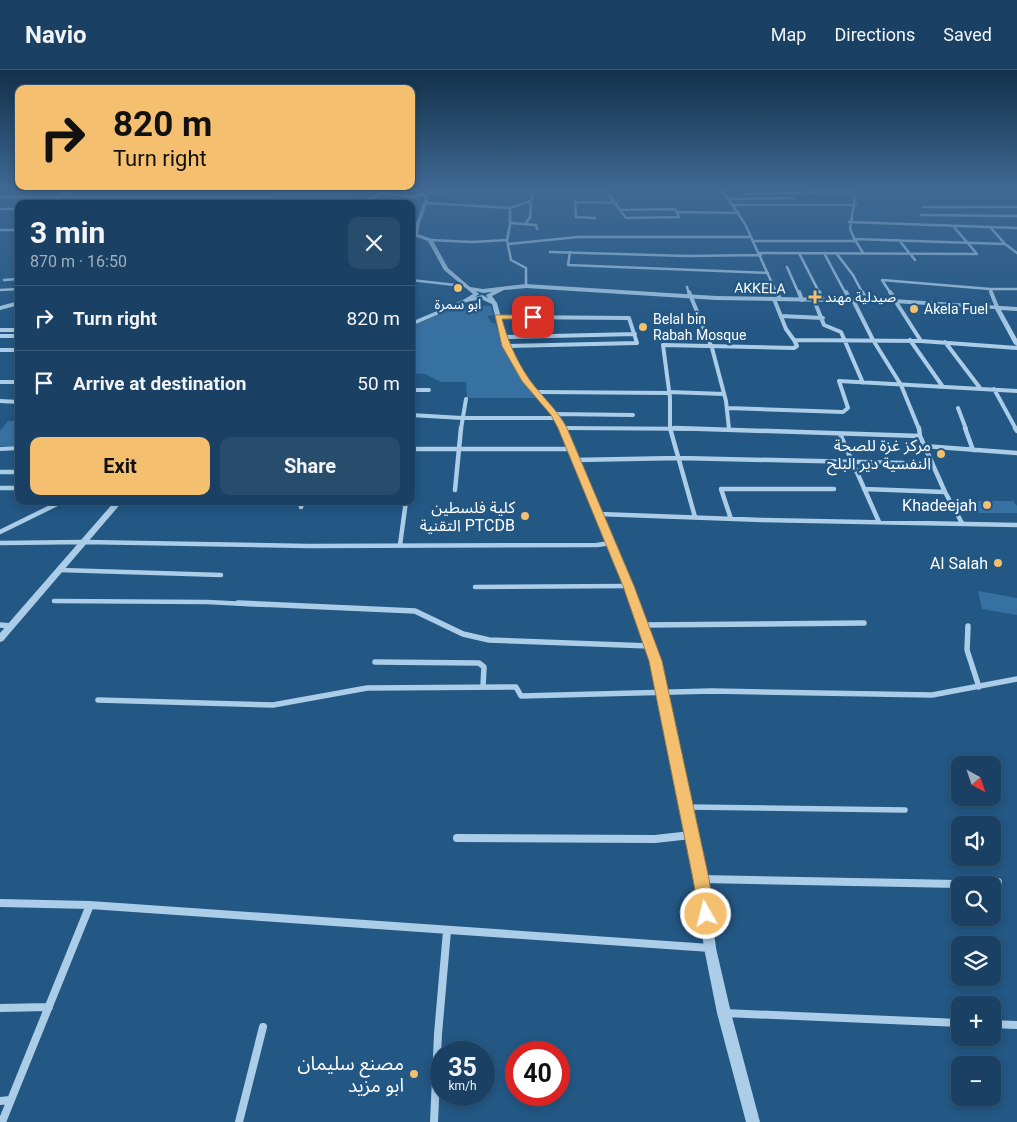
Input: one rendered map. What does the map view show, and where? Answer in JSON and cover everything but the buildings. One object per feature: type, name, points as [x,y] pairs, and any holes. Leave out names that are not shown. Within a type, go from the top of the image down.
[{"type":"street","points":[[423,237],[430,240],[472,242],[507,242],[576,237]]},
{"type":"street","points":[[508,237],[511,260],[526,268],[526,286]]},
{"type":"street","points":[[695,517],[670,428],[670,392],[663,345],[794,348],[797,346],[786,329],[768,273],[751,237]]},
{"type":"street","points":[[853,237],[863,252]]},
{"type":"street","points":[[550,252],[977,254],[962,237]]},
{"type":"street","points":[[999,237],[1012,250],[1017,252]]},
{"type":"street","points":[[430,240],[446,269],[467,287],[482,294],[494,303],[506,346],[526,381],[538,392],[556,416],[562,428],[611,543],[643,625],[663,694],[701,879],[710,948],[724,1013],[753,1122]]},
{"type":"street","points":[[754,241],[898,240],[1005,244]]},
{"type":"street","points":[[898,240],[915,260]]},
{"type":"street","points":[[767,241],[774,253]]},
{"type":"street","points":[[570,252],[568,265],[768,273]]},
{"type":"street","points":[[799,253],[823,300]]},
{"type":"street","points":[[824,253],[872,340],[902,385],[921,433],[920,436],[924,446],[945,492],[962,523]]},
{"type":"street","points":[[836,253],[852,275],[867,301]]},
{"type":"street","points":[[787,267],[802,300]]},
{"type":"street","points":[[4,280],[15,279]]},
{"type":"street","points":[[415,280],[467,287]]},
{"type":"street","points":[[921,340],[882,280],[990,289],[1017,289]]},
{"type":"street","name":"AKKELA","points":[[415,322],[482,294],[503,288],[526,286],[690,297],[851,300],[1017,309]]},
{"type":"street","points":[[688,287],[690,297],[703,323],[709,345],[712,348],[727,408],[729,430]]},
{"type":"street","points":[[0,290],[15,289]]},
{"type":"street","points":[[990,289],[997,307],[1017,344]]},
{"type":"street","points":[[814,300],[824,325],[840,331],[863,383]]},
{"type":"street","points":[[0,308],[15,304]]},
{"type":"street","points":[[781,316],[822,318]]},
{"type":"street","points":[[498,317],[629,318],[637,343],[506,346]]},
{"type":"street","points":[[0,330],[15,330]]},
{"type":"street","points":[[504,337],[635,334]]},
{"type":"street","points":[[0,336],[15,336]]},
{"type":"street","points":[[794,340],[921,340],[1017,348]]},
{"type":"street","points":[[910,340],[943,387]]},
{"type":"street","points":[[944,342],[980,388]]},
{"type":"street","points":[[0,350],[15,350]]},
{"type":"street","points":[[727,408],[843,412],[848,410],[848,408],[839,381],[1017,391]]},
{"type":"street","points":[[0,382],[15,382]]},
{"type":"street","points":[[994,389],[1004,404],[1017,431]]},
{"type":"street","points":[[415,390],[429,390]]},
{"type":"street","points":[[538,392],[724,394]]},
{"type":"street","points":[[455,490],[462,418],[466,399]]},
{"type":"street","points":[[0,401],[15,402]]},
{"type":"street","points":[[958,408],[973,450]]},
{"type":"street","points":[[415,415],[462,418],[633,415]]},
{"type":"street","points":[[562,428],[670,428],[920,436]]},
{"type":"street","points":[[840,434],[879,522]]},
{"type":"street","points":[[924,446],[1017,453]]},
{"type":"street","points":[[0,449],[15,448]]},
{"type":"street","points":[[415,450],[571,449]]},
{"type":"street","points":[[575,460],[679,458],[903,463]]},
{"type":"street","points":[[0,472],[15,472]]},
{"type":"street","points":[[0,488],[15,488]]},
{"type":"street","points":[[731,519],[721,489],[834,489]]},
{"type":"street","points":[[864,489],[945,492]]},
{"type":"street","points":[[2,530],[55,505]]},
{"type":"street","points":[[0,639],[116,505]]},
{"type":"street","points":[[400,545],[405,505]]},
{"type":"street","points":[[598,514],[731,519],[1017,525]]},
{"type":"street","points":[[0,543],[84,542],[309,546],[597,545],[611,543]]},
{"type":"street","points":[[60,570],[221,576]]},
{"type":"street","points":[[475,587],[628,586]]},
{"type":"street","points":[[54,601],[207,602],[415,611],[463,634],[489,640],[650,646]]},
{"type":"street","points":[[643,625],[864,623]]},
{"type":"street","points":[[0,625],[12,626]]},
{"type":"street","points":[[968,626],[967,650],[979,687]]},
{"type":"street","points":[[375,662],[479,663],[484,667],[483,687]]},
{"type":"street","points":[[98,700],[273,704],[367,688],[483,687],[516,687],[521,696],[663,694],[712,691],[932,695],[1017,678]]},
{"type":"street","points":[[685,807],[905,810]]},
{"type":"street","points":[[457,838],[655,839],[691,835]]},
{"type":"street","points":[[701,879],[951,884]]},
{"type":"street","points":[[0,903],[90,906],[710,948]]},
{"type":"street","points":[[2,1122],[90,906]]},
{"type":"street","points":[[434,1122],[438,1034],[447,931]]},
{"type":"street","points":[[0,1008],[49,1007]]},
{"type":"street","points":[[724,1013],[951,1023]]},
{"type":"street","points":[[1001,1025],[1017,1026]]},
{"type":"street","points":[[239,1122],[263,1027]]},
{"type":"street","points":[[0,1101],[10,1100]]},
{"type":"shaded area","points":[[460,305],[491,306],[493,315],[487,316],[492,323],[495,323],[504,350],[521,379],[537,398],[467,398],[466,382],[441,382],[425,374],[415,373],[415,324]]},
{"type":"shaded area","points":[[8,421],[15,421],[15,446],[0,446],[0,431]]},
{"type":"shaded area","points":[[971,501],[1013,501],[1017,506],[1017,513],[979,513]]},
{"type":"shaded area","points":[[978,591],[1017,598],[1017,615],[982,609]]},
{"type":"place","name":"ابو سمرة","points":[[458,288]]},
{"type":"place","name":"صيدلية مهند","points":[[815,297]]},
{"type":"place","name":"Akela Fuel","points":[[914,309]]},
{"type":"place","name":"Belal bin Rabah Mosque","points":[[643,327]]},
{"type":"place","name":"مركز غزة للصحة النفسية دير البلح","points":[[941,454]]},
{"type":"place","name":"Khadeejah","points":[[987,505]]},
{"type":"place","name":"كلية فلسطين التقنية PTCDB","points":[[525,516]]},
{"type":"place","name":"Al Salah","points":[[998,563]]},
{"type":"place","name":"مصنع سليمان ابو مزيد","points":[[414,1074]]},
{"type":"route","points":[[533,317],[498,317],[506,346],[526,381],[538,392],[555,414],[562,428],[628,586],[656,661],[701,879],[706,914]]}]
